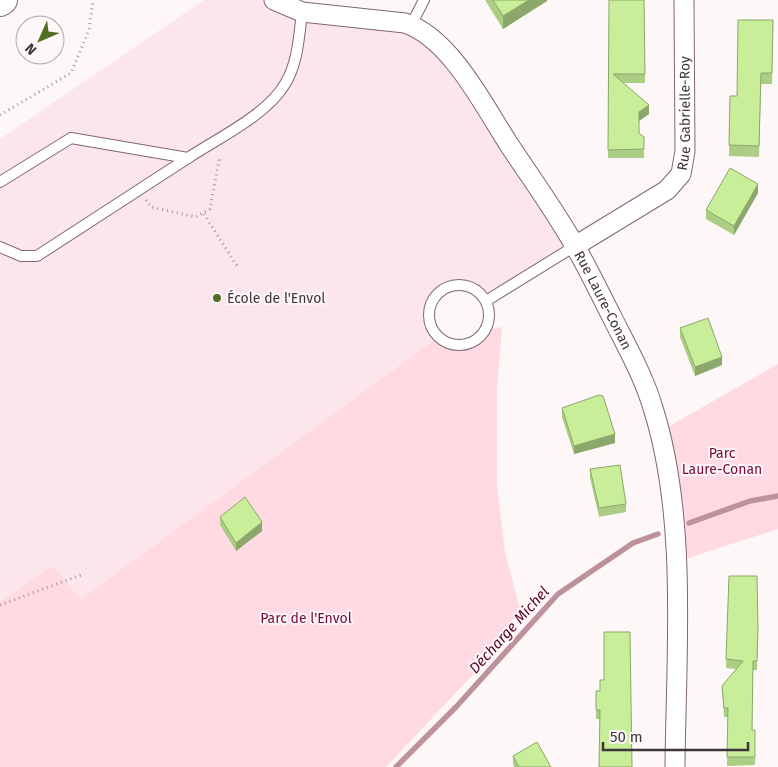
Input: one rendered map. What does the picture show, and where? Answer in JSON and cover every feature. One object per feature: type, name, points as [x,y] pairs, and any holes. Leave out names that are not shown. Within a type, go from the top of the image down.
[{"type":"street","name":"Rue Laure-Conan","points":[[274,0],[302,12],[419,27],[441,45],[474,90],[575,246],[632,356],[653,408],[664,452],[672,507],[678,579],[674,767]]},
{"type":"street","name":"Rue Gabrielle-Roy","points":[[575,246],[667,190],[681,174],[685,151],[684,0]]},
{"type":"lane","points":[[411,25],[424,0]]},
{"type":"lane","points":[[0,247],[21,256],[37,256],[267,106],[286,83],[296,56],[302,12]]},
{"type":"lane","points":[[0,182],[71,138],[188,158]]},
{"type":"lane","name":"Rue Gabrielle-Roy","points":[[486,301],[575,246]]},
{"type":"lane","points":[[460,284],[468,286],[482,294],[486,301],[489,321],[486,330],[474,342],[460,346],[450,344],[433,331],[430,324],[429,310],[436,295],[447,287],[460,284]]},
{"type":"path","points":[[0,115],[71,73],[89,30],[93,0]]},
{"type":"path","points":[[140,189],[151,207],[196,217],[204,213],[210,209],[219,160],[208,144]]},
{"type":"path","points":[[204,213],[237,266]]},
{"type":"path","points":[[0,605],[81,575]]},
{"type":"shaded area","name":"École de l'Envol","points":[[204,0],[274,0],[405,23],[441,45],[575,246],[486,301],[475,289],[468,286],[453,285],[441,290],[431,302],[429,310],[430,324],[438,337],[81,599],[52,566],[0,602],[0,139]]},
{"type":"green space","name":"Parc de l'Envol","points":[[502,327],[497,390],[497,486],[505,552],[520,609],[480,667],[386,767],[0,767],[0,602],[52,566],[81,599],[438,337],[450,344],[460,346],[474,341],[486,330]]},
{"type":"green space","name":"Parc Laure-Conan","points":[[778,364],[778,529],[676,562],[659,432]]},
{"type":"building","points":[[493,0],[529,0],[503,16]]},
{"type":"building","points":[[609,0],[644,0],[645,74],[613,74],[649,105],[639,112],[639,133],[644,137],[644,149],[608,150]]},
{"type":"building","points":[[738,20],[773,20],[772,73],[761,73],[759,146],[729,145],[730,96],[737,96]]},
{"type":"building","points":[[730,168],[758,184],[734,226],[706,210]]},
{"type":"building","points":[[708,318],[722,357],[695,367],[680,328]]},
{"type":"building","points":[[599,395],[603,396],[615,434],[574,446],[562,408]]},
{"type":"building","points":[[620,465],[626,504],[599,508],[590,469]]},
{"type":"building","points":[[245,497],[262,522],[236,543],[220,517]]},
{"type":"building","points":[[729,576],[757,576],[757,661],[753,661],[752,730],[755,730],[755,757],[727,757],[728,708],[724,708],[722,686],[743,661],[726,659]]},
{"type":"building","points":[[604,632],[630,632],[632,767],[599,767],[600,710],[596,710],[596,691],[600,691],[600,680],[604,680]]},
{"type":"building","points":[[537,742],[551,767],[519,767],[513,756]]},
{"type":"waterway","name":"Décharge Michel","points":[[689,523],[750,501],[778,496]]},
{"type":"waterway","name":"Décharge Michel","points":[[396,767],[456,707],[558,594],[633,543],[658,534]]},
{"type":"place","name":"École de l'Envol","points":[[217,298]]}]
